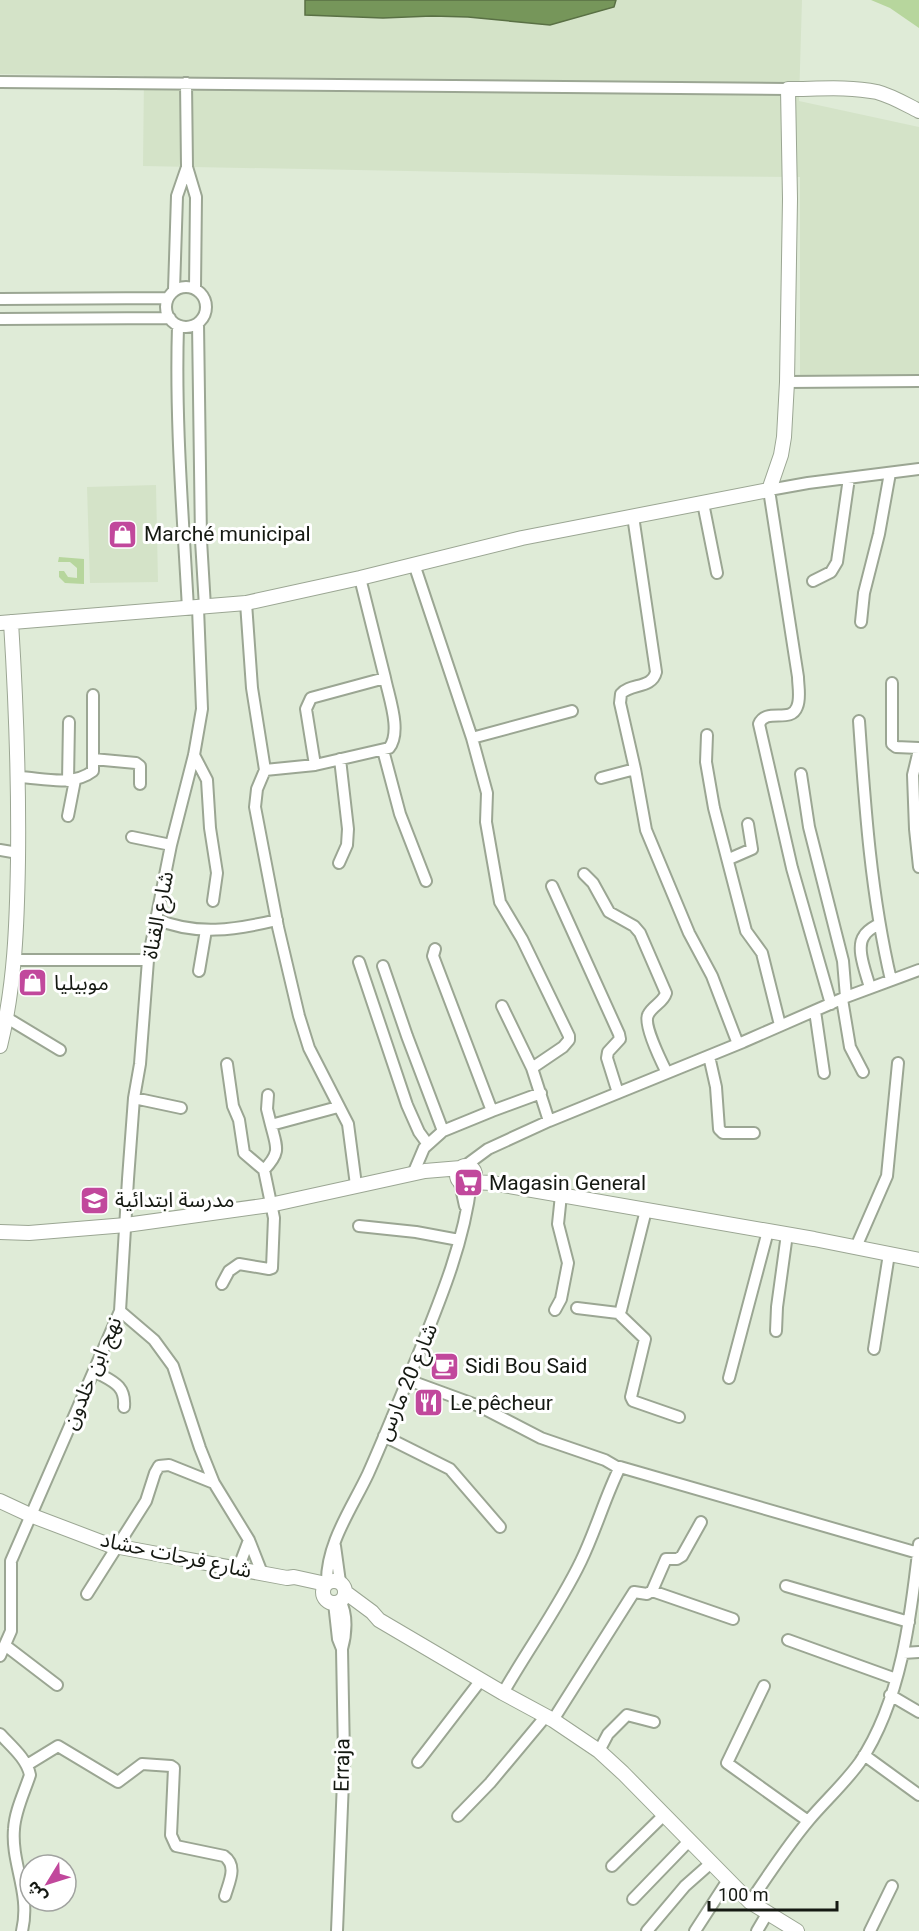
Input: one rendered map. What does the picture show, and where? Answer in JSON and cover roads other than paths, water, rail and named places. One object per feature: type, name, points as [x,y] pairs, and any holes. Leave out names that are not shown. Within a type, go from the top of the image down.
[{"type":"main road","points":[[0,1046],[7,1018],[5,991],[15,960],[18,853],[19,777],[6,623],[246,603],[522,538],[769,490],[781,455],[784,437],[787,382],[790,199],[788,89],[857,89],[877,92],[895,98],[919,111]]},
{"type":"main road","points":[[0,1232],[29,1233],[126,1225],[270,1204],[437,1169],[492,1183],[787,1234],[919,1260]]},
{"type":"main road","name":"شارع فرحات حشاد","points":[[0,1501],[30,1515],[119,1546],[286,1578],[294,1577],[335,1592]]},
{"type":"main road","points":[[335,1592],[369,1618],[379,1620],[549,1718],[599,1751],[750,1902],[797,1931]]},
{"type":"street","points":[[0,82],[788,89]]},
{"type":"street","points":[[186,83],[187,167],[196,197],[195,288]]},
{"type":"street","points":[[187,167],[177,196],[171,294],[166,309],[174,322],[183,548],[197,608]]},
{"type":"street","points":[[0,299],[171,294],[184,286],[195,288],[203,295],[207,304],[205,315],[198,323],[189,327],[174,322],[0,319]]},
{"type":"street","points":[[197,608],[201,540],[198,323]]},
{"type":"street","points":[[787,382],[919,381]]},
{"type":"street","points":[[831,1004],[792,868],[759,724],[762,718],[767,716],[791,714],[797,708],[798,703],[796,666],[769,490],[919,470]]},
{"type":"street","points":[[861,622],[864,592],[879,534],[890,473]]},
{"type":"street","points":[[813,581],[831,572],[837,562],[849,478]]},
{"type":"street","points":[[703,503],[717,573]]},
{"type":"street","points":[[633,516],[656,672],[650,682],[627,688],[621,694],[620,703],[646,830],[688,933],[712,976],[738,1044]]},
{"type":"street","points":[[414,564],[472,738],[487,794],[486,822],[500,902],[526,947],[569,1036],[569,1040],[563,1047],[532,1068]]},
{"type":"street","points":[[265,770],[315,765],[383,750],[393,743],[396,731],[360,578]]},
{"type":"street","points":[[246,603],[252,688],[265,770],[256,789],[255,807],[299,1016],[309,1048],[348,1124],[356,1185]]},
{"type":"street","name":"شارع القناة","points":[[126,1225],[134,1098],[140,1064],[148,960],[171,845],[201,722],[203,698],[197,608]]},
{"type":"street","points":[[315,765],[306,709],[310,698],[385,678]]},
{"type":"street","points":[[892,683],[892,744],[896,747],[919,749],[913,775],[919,867]]},
{"type":"street","points":[[19,777],[71,781],[86,777],[93,771],[93,695]]},
{"type":"street","points":[[472,738],[572,711]]},
{"type":"street","points":[[859,721],[864,793],[879,924],[891,980]]},
{"type":"street","points":[[68,816],[71,781],[69,722]]},
{"type":"street","points":[[706,735],[706,762],[711,790],[746,931],[762,953],[780,1025]]},
{"type":"street","points":[[383,750],[400,814],[426,881]]},
{"type":"street","points":[[194,755],[207,780],[210,828],[217,873],[213,901]]},
{"type":"street","points":[[93,759],[136,763],[140,766],[140,784]]},
{"type":"street","points":[[339,863],[347,845],[348,829],[340,759]]},
{"type":"street","points":[[601,778],[635,769]]},
{"type":"street","points":[[801,774],[810,835],[843,961],[844,998],[850,1047],[863,1072]]},
{"type":"street","points":[[729,860],[752,849],[748,824]]},
{"type":"street","points":[[132,837],[171,845]]},
{"type":"street","points":[[0,850],[18,853]]},
{"type":"street","points":[[584,874],[593,884],[609,912],[634,926],[652,958],[666,993],[649,1013],[647,1020],[667,1073]]},
{"type":"street","points":[[552,886],[619,1034],[620,1040],[608,1052],[607,1058],[618,1093]]},
{"type":"street","points":[[156,919],[182,928],[206,930],[246,928],[277,920]]},
{"type":"street","points":[[870,988],[861,952],[861,942],[866,932],[879,924]]},
{"type":"street","points":[[199,971],[206,930]]},
{"type":"street","points":[[435,949],[434,956],[492,1111]]},
{"type":"street","points":[[15,960],[148,960]]},
{"type":"street","points":[[359,962],[407,1105],[419,1132],[428,1143]]},
{"type":"street","points":[[383,966],[443,1131]]},
{"type":"street","points":[[466,1176],[488,1149],[549,1121],[844,998],[919,970]]},
{"type":"street","points":[[502,1006],[532,1068],[549,1121]]},
{"type":"street","points":[[815,1011],[824,1072]]},
{"type":"street","points":[[7,1018],[60,1050]]},
{"type":"street","points":[[709,1056],[716,1087],[719,1129],[723,1133],[754,1133]]},
{"type":"street","points":[[856,1247],[887,1176],[898,1063]]},
{"type":"street","points":[[222,1284],[229,1270],[239,1264],[272,1268],[274,1218],[264,1170],[244,1153],[226,1064]]},
{"type":"street","points":[[415,1174],[420,1155],[428,1143],[443,1131],[541,1093]]},
{"type":"street","points":[[264,1170],[275,1158],[277,1151],[267,1109],[268,1095]]},
{"type":"street","points":[[134,1098],[181,1108]]},
{"type":"street","points":[[271,1125],[338,1107]]},
{"type":"street","name":"شارع 20 مارس","points":[[335,1592],[327,1564],[433,1320],[466,1216],[466,1176]]},
{"type":"street","points":[[555,1310],[561,1299],[568,1263],[558,1224],[561,1195]]},
{"type":"street","points":[[618,1313],[621,1310],[646,1210]]},
{"type":"street","name":"نهج ابن خلدون","points":[[3,1651],[11,1630],[11,1561],[120,1311],[126,1225]]},
{"type":"street","points":[[359,1226],[416,1232],[459,1240]]},
{"type":"street","points":[[729,1378],[768,1231]]},
{"type":"street","points":[[776,1331],[787,1234]]},
{"type":"street","points":[[874,1349],[889,1254]]},
{"type":"street","points":[[577,1308],[618,1313],[643,1334],[645,1339],[631,1397],[633,1401],[679,1417]]},
{"type":"street","points":[[120,1311],[154,1340],[173,1366],[214,1483],[249,1540],[262,1573]]},
{"type":"street","points":[[94,1371],[121,1387],[125,1396],[124,1407]]},
{"type":"street","points":[[408,1380],[473,1403],[541,1438],[605,1460],[617,1467],[919,1548],[903,1653],[878,1729],[864,1755],[808,1821],[750,1902]]},
{"type":"street","points":[[384,1436],[450,1469],[500,1527]]},
{"type":"street","points":[[87,1594],[146,1501],[159,1467],[168,1465],[214,1483]]},
{"type":"street","points":[[503,1693],[527,1650],[563,1596],[581,1562],[620,1467]]},
{"type":"street","points":[[458,1816],[549,1718],[631,1594],[637,1592],[647,1594],[652,1591],[666,1559],[676,1559],[682,1556],[701,1522]]},
{"type":"street","points":[[238,1569],[249,1540]]},
{"type":"street","points":[[786,1586],[909,1622]]},
{"type":"street","points":[[652,1591],[733,1619]]},
{"type":"street","name":"Erraja","points":[[335,1592],[338,1639],[342,1650],[344,1756],[338,1931]]},
{"type":"street","points":[[788,1640],[896,1679]]},
{"type":"street","points":[[3,1651],[57,1685]]},
{"type":"street","points":[[903,1653],[919,1652]]},
{"type":"street","points":[[418,1761],[481,1680]]},
{"type":"street","points":[[764,1686],[727,1763],[808,1821]]},
{"type":"street","points":[[890,1695],[919,1712]]},
{"type":"street","points":[[599,1751],[608,1734],[627,1715],[654,1722]]},
{"type":"street","points":[[0,1734],[27,1765],[30,1775],[14,1829],[14,1842],[26,1902],[22,1931]]},
{"type":"street","points":[[27,1765],[58,1746],[118,1782],[142,1764],[171,1766],[174,1768],[171,1835],[173,1842],[176,1846],[224,1856],[229,1860],[232,1864],[232,1871],[225,1896]]},
{"type":"street","points":[[864,1755],[919,1795]]},
{"type":"street","points":[[612,1866],[664,1815]]},
{"type":"street","points":[[633,1899],[689,1841]]},
{"type":"street","points":[[647,1931],[685,1886],[711,1863]]},
{"type":"street","points":[[695,1931],[728,1880]]},
{"type":"street","points":[[870,1931],[892,1886]]},
{"type":"street","points":[[757,1931],[767,1914]]},
{"type":"place","name":"Marché municipal","points":[[123,534]]},
{"type":"place","name":"موبيليا","points":[[33,983]]},
{"type":"place","name":"Magasin General","points":[[468,1183]]},
{"type":"place","name":"مدرسة ابتدائية","points":[[94,1200]]},
{"type":"place","name":"Sidi Bou Said","points":[[444,1366]]},
{"type":"place","name":"Le pêcheur","points":[[429,1403]]}]
